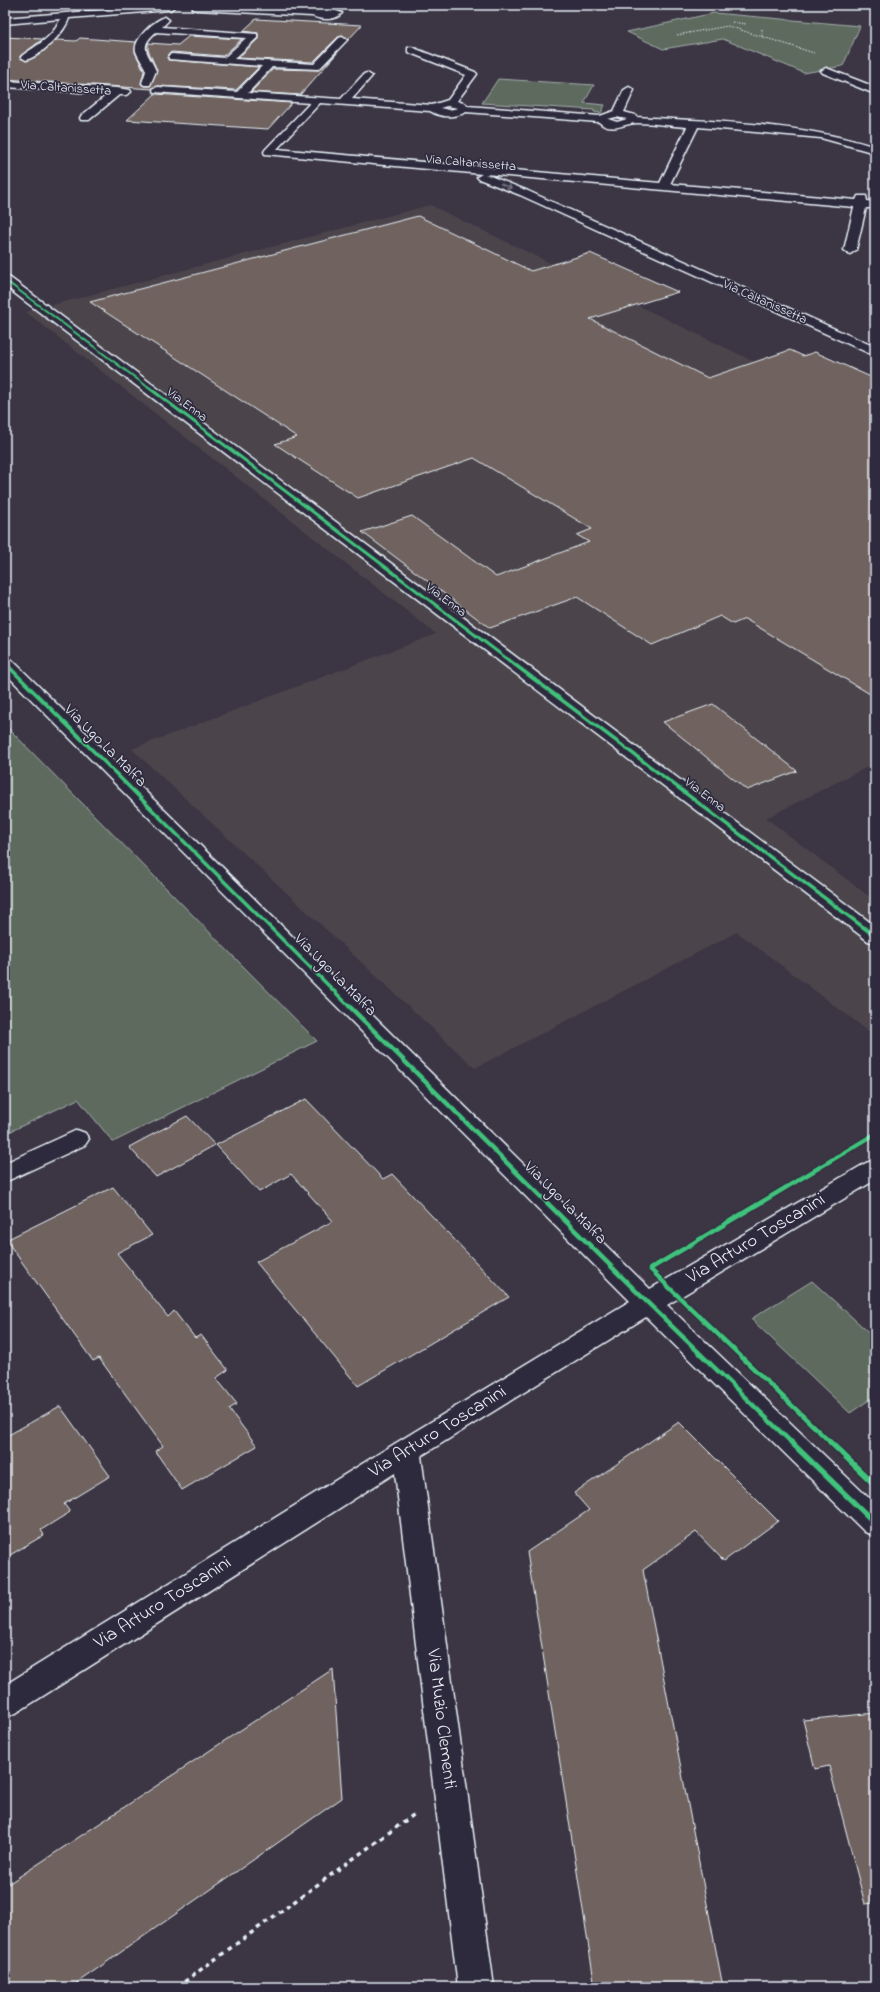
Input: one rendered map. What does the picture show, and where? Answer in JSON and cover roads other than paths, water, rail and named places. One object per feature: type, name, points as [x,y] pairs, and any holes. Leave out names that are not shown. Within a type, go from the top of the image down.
[{"type":"street","points":[[5,21],[65,14],[176,8],[191,11],[198,6],[314,13]]},
{"type":"street","points":[[140,83],[152,71],[141,47],[145,37],[176,8]]},
{"type":"street","points":[[26,57],[59,31],[63,24],[65,14]]},
{"type":"street","points":[[154,29],[254,36],[227,60]]},
{"type":"street","points":[[172,57],[316,67],[342,40]]},
{"type":"street","points":[[411,50],[472,74],[450,104]]},
{"type":"street","points":[[240,96],[270,64]]},
{"type":"street","points":[[826,71],[875,90]]},
{"type":"street","points":[[344,102],[367,76]]},
{"type":"street","points":[[85,118],[122,91],[123,88],[140,83],[159,86],[158,90],[434,108],[441,104],[450,104],[459,105],[464,109],[602,118],[609,115],[618,114],[631,117],[633,120]]},
{"type":"street","name":"Via Caltanissetta","points":[[5,84],[140,93],[158,90]]},
{"type":"street","points":[[618,114],[629,90]]},
{"type":"street","points":[[272,149],[317,101]]},
{"type":"street","points":[[434,108],[438,112],[446,113],[460,112],[464,109]]},
{"type":"street","points":[[602,118],[607,123],[616,124],[629,123],[633,120],[821,135],[848,141],[875,150]]},
{"type":"street","points":[[666,183],[694,124]]},
{"type":"street","name":"Via Caltanissetta","points":[[272,149],[538,175],[666,183]]},
{"type":"street","name":"Via Caltanissetta","points":[[272,149],[862,201],[875,205]]},
{"type":"street","name":"Via Caltanissetta","points":[[462,168],[524,193],[875,352]]},
{"type":"street","name":"Via Caltanissetta","points":[[524,193],[527,183],[538,175]]},
{"type":"street","name":"Via Caltanissetta","points":[[862,201],[875,199]]},
{"type":"street","points":[[850,250],[862,201]]},
{"type":"street","name":"Via Enna","points":[[5,280],[875,936]]},
{"type":"street","name":"Via Ugo La Malfa","points":[[5,663],[648,1303],[875,1523]]},
{"type":"street","points":[[5,1173],[77,1139]]},
{"type":"street","name":"Via Arturo Toscanini","points":[[5,1702],[406,1451],[648,1303],[875,1169]]},
{"type":"street","name":"Via Muzio Clementi","points":[[406,1451],[476,1987]]}]
